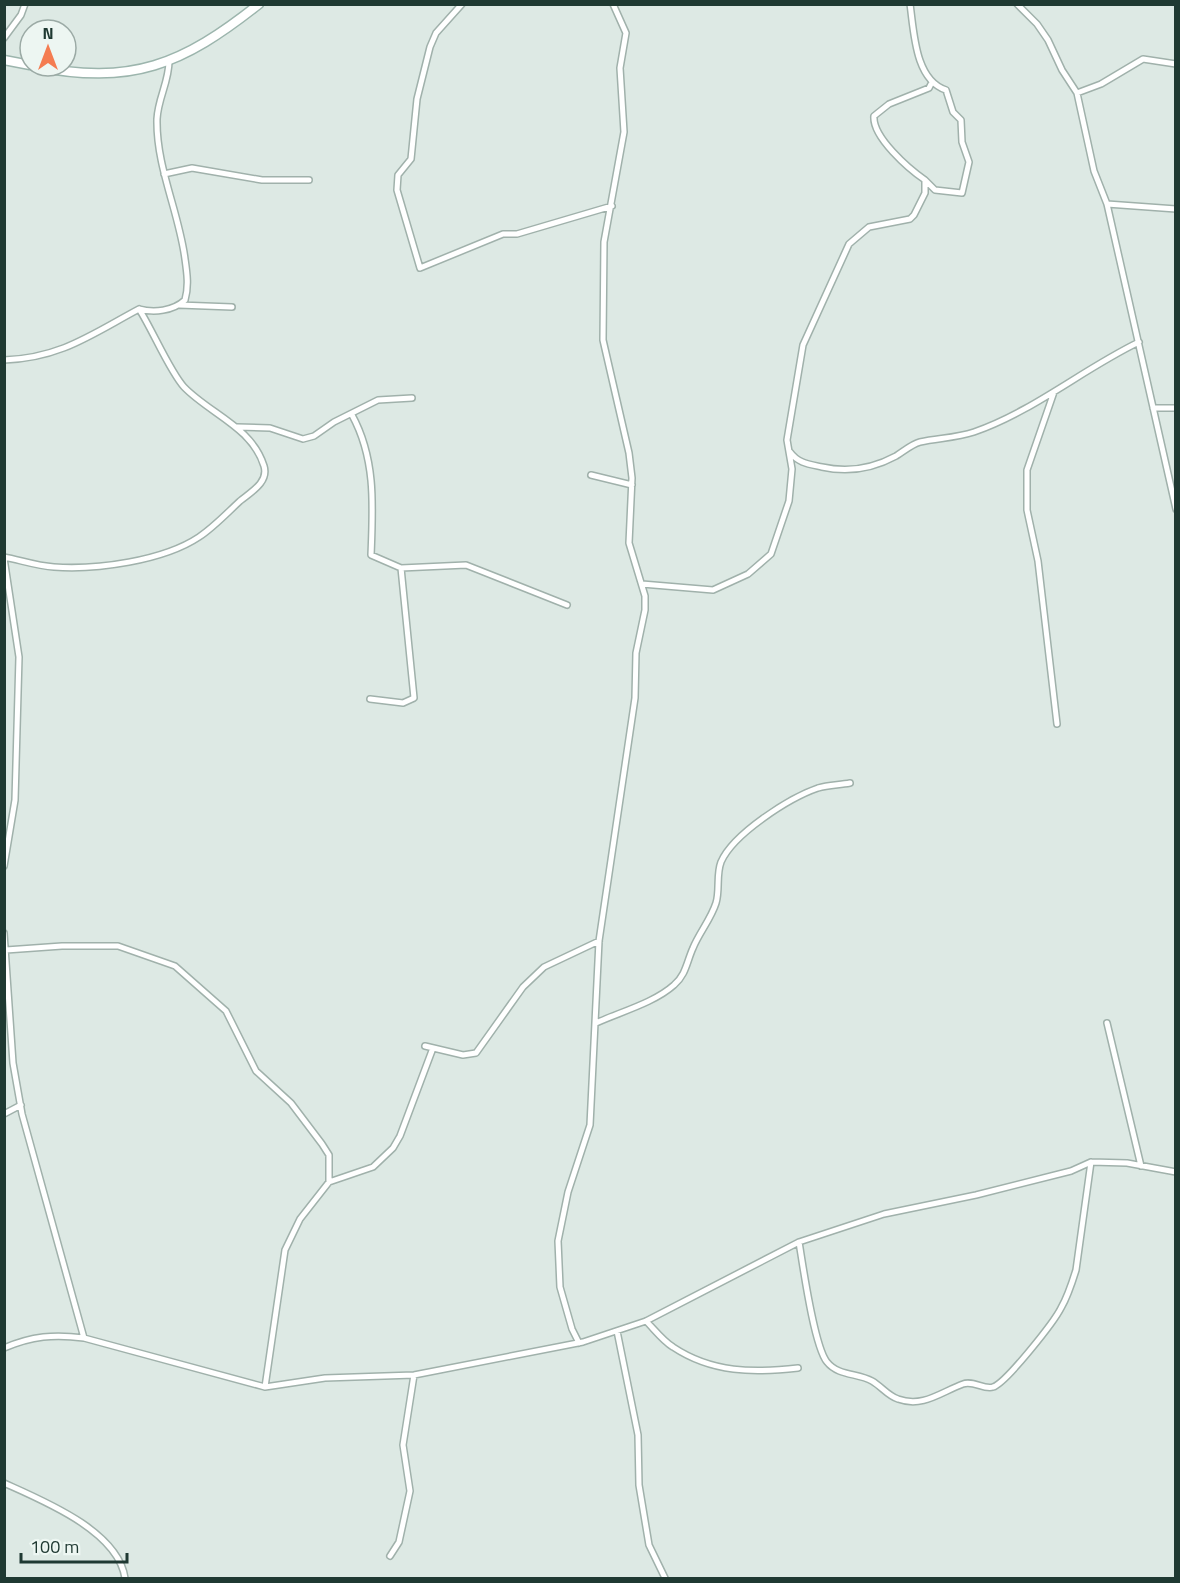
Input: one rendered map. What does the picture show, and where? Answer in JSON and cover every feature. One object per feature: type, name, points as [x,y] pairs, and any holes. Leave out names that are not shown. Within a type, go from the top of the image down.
[{"type":"street","points":[[4,38],[21,15],[25,4]]},
{"type":"street","points":[[78,72],[97,75],[126,72],[169,61],[205,45],[259,4]]},
{"type":"street","points":[[462,4],[436,33],[430,47],[416,108],[411,159],[398,175],[397,190],[420,268],[503,234],[517,234],[612,206]]},
{"type":"street","points":[[579,1343],[572,1329],[560,1287],[558,1241],[568,1192],[590,1125],[599,941],[635,698],[636,653],[645,610],[642,584],[629,543],[632,484],[629,453],[603,340],[604,242],[624,132],[620,68],[626,33],[613,4]]},
{"type":"street","points":[[910,4],[917,51],[931,85]]},
{"type":"street","points":[[1017,4],[1037,24],[1048,40],[1062,70],[1077,93],[1094,171],[1107,204],[1176,509]]},
{"type":"street","points":[[1077,93],[1101,84],[1143,59],[1176,64]]},
{"type":"street","points":[[169,61],[169,78],[159,104],[157,119],[164,174],[184,253],[188,279],[185,300],[179,305]]},
{"type":"street","points":[[931,85],[946,90],[953,112],[961,120],[962,142],[969,162],[962,193],[935,190],[898,156],[874,121],[878,111],[931,85]]},
{"type":"street","points":[[164,174],[192,168],[262,180],[309,180]]},
{"type":"street","points":[[792,469],[787,440],[803,345],[843,256],[858,234],[869,227],[914,216],[925,193],[925,180]]},
{"type":"street","points":[[1107,204],[1176,209]]},
{"type":"street","points":[[4,360],[35,356],[79,343],[139,309],[149,312],[179,305],[232,307]]},
{"type":"street","points":[[4,866],[15,800],[19,657],[4,558],[52,567],[91,567],[168,551],[199,537],[261,484],[265,474],[256,451],[237,427],[221,418],[213,408],[184,387],[139,309]]},
{"type":"street","points":[[789,450],[795,459],[844,471],[872,466],[919,442],[974,432],[1054,392],[1106,357],[1139,342]]},
{"type":"street","points":[[1054,392],[1027,470],[1027,519],[1038,561],[1057,724]]},
{"type":"street","points":[[237,427],[270,428],[303,439],[314,436],[334,422],[378,400],[412,398]]},
{"type":"street","points":[[1153,408],[1176,408]]},
{"type":"street","points":[[352,415],[360,429],[372,476],[372,555],[401,568],[466,565],[567,604]]},
{"type":"street","points":[[642,584],[712,590],[748,574],[771,554],[778,539],[789,501],[795,459]]},
{"type":"street","points":[[591,475],[632,484]]},
{"type":"street","points":[[370,699],[403,703],[414,698],[401,568]]},
{"type":"street","points":[[596,1023],[654,997],[673,986],[683,975],[693,948],[716,903],[721,862],[728,851],[745,834],[772,812],[806,793],[820,787],[850,783]]},
{"type":"street","points":[[4,933],[13,1063],[21,1105],[84,1338]]},
{"type":"street","points":[[425,1046],[463,1055],[476,1053],[523,987],[544,967],[599,941]]},
{"type":"street","points":[[6,950],[62,945],[118,945],[164,959],[174,966],[226,1011],[256,1071],[291,1102],[322,1144],[329,1155],[329,1182]]},
{"type":"street","points":[[1107,1023],[1141,1166]]},
{"type":"street","points":[[265,1387],[285,1250],[300,1219],[329,1182],[373,1167],[393,1148],[400,1136],[433,1048]]},
{"type":"street","points":[[4,1114],[21,1105]]},
{"type":"street","points":[[799,1242],[820,1343],[825,1360],[832,1368],[871,1380],[898,1399],[910,1401],[927,1401],[965,1382],[989,1388],[996,1387],[1021,1360],[1061,1309],[1071,1287],[1076,1270],[1092,1162]]},
{"type":"street","points":[[4,1348],[43,1336],[84,1338],[265,1387],[325,1378],[414,1375],[579,1343],[617,1331],[646,1321],[799,1242],[884,1214],[1071,1171],[1092,1162],[1127,1163],[1176,1172]]},
{"type":"street","points":[[646,1321],[672,1347],[717,1368],[765,1372],[798,1368]]},
{"type":"street","points":[[617,1331],[638,1435],[639,1485],[649,1545],[664,1578]]},
{"type":"street","points":[[390,1556],[399,1542],[410,1491],[403,1445],[414,1375]]},
{"type":"street","points":[[4,1483],[51,1504],[95,1532],[123,1564],[125,1578]]}]
